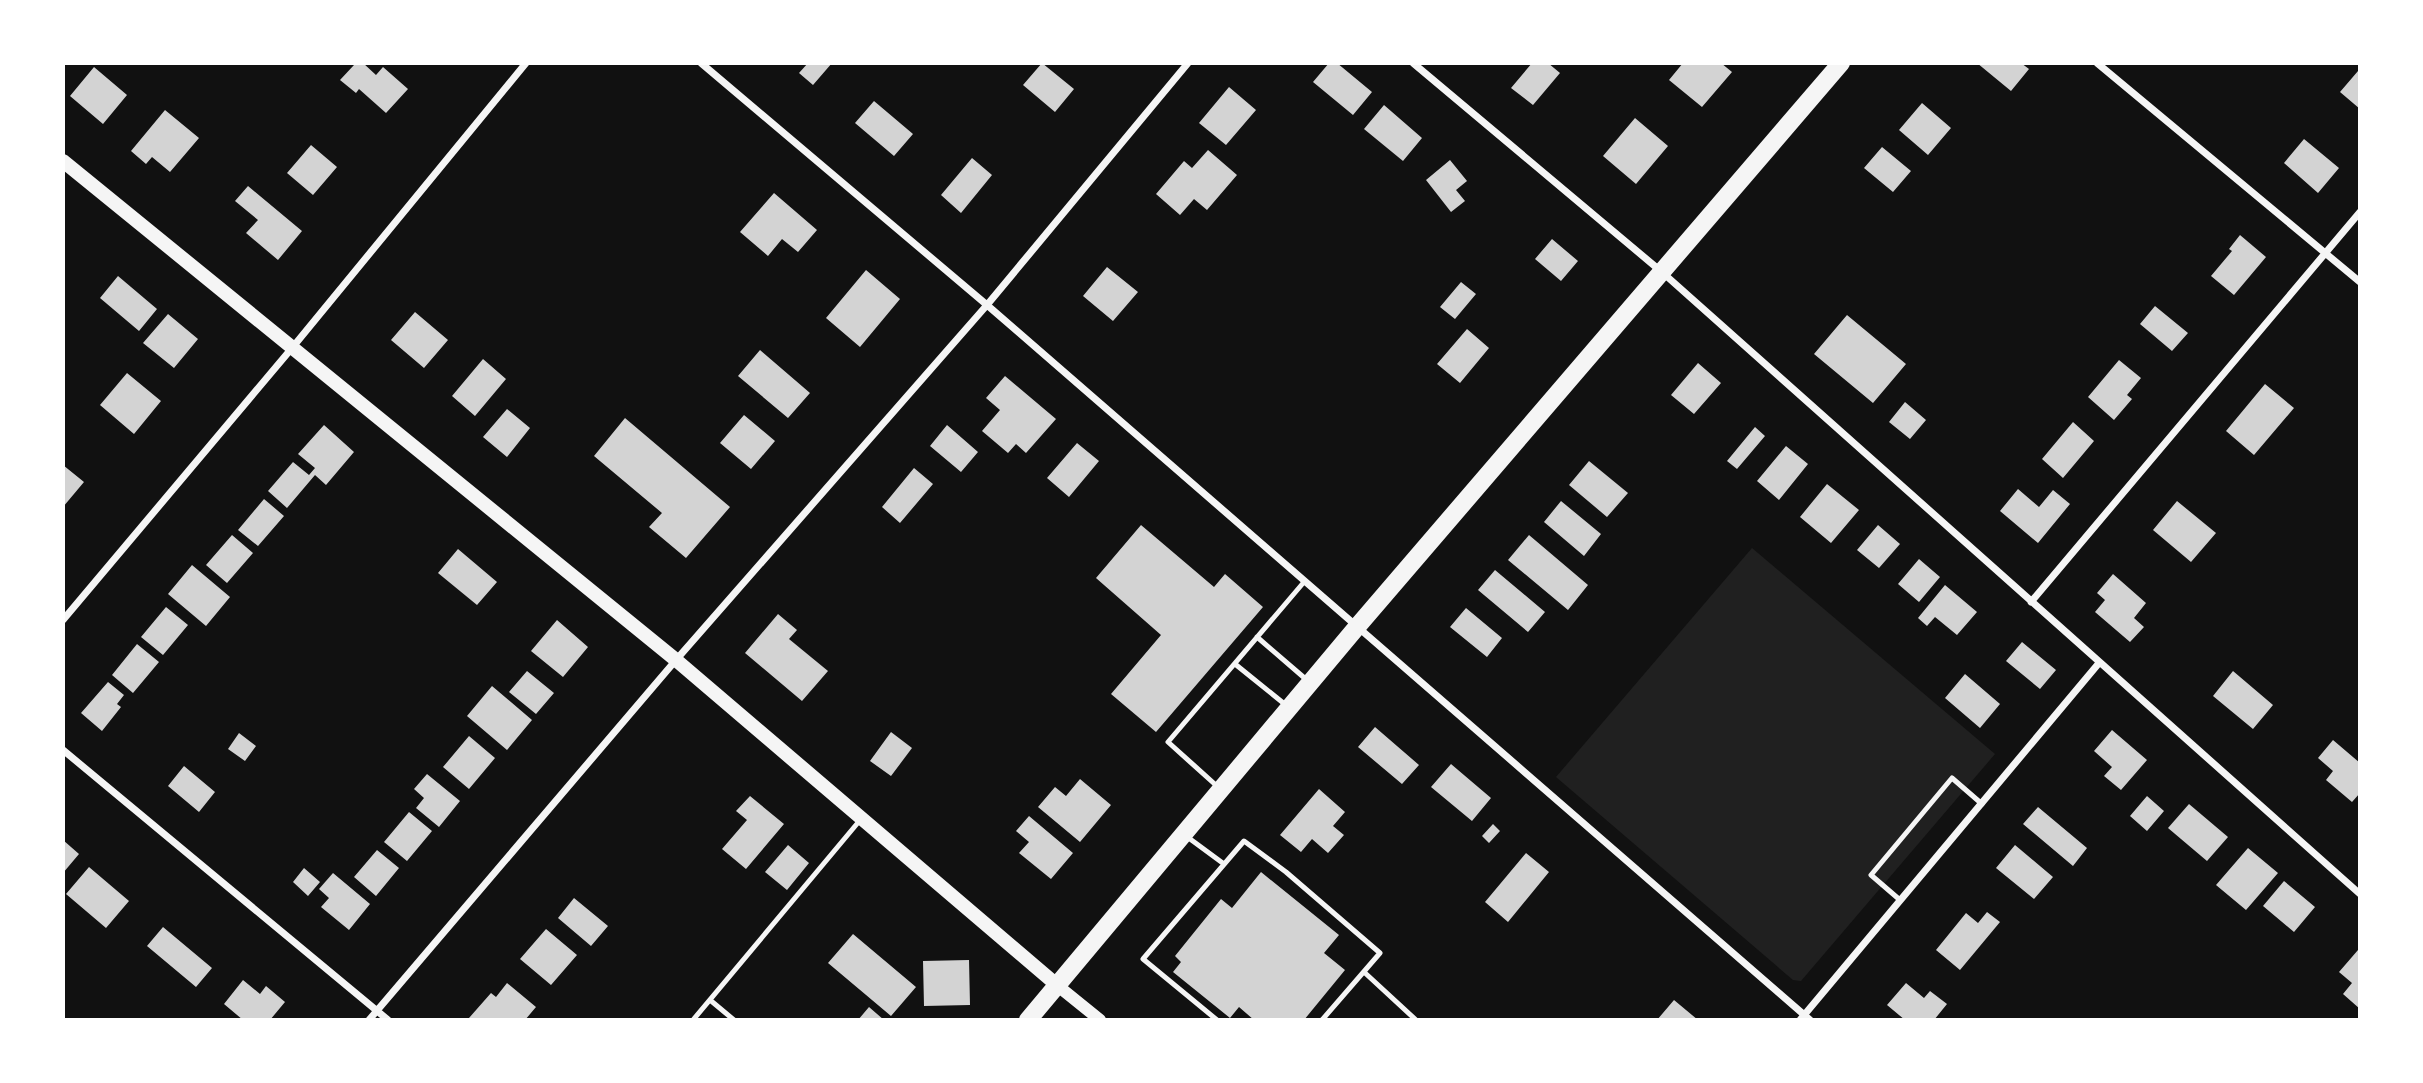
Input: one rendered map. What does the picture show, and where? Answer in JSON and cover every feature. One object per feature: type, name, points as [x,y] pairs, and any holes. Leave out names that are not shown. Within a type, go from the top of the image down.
[{"type":"main road","points":[[1028,1020],[1356,628],[1841,63]]},
{"type":"main road","points":[[63,161],[676,660],[1058,986]]},
{"type":"street","points":[[63,620],[292,348],[526,63]]},
{"type":"street","points":[[701,63],[987,305],[1805,1018],[2099,663]]},
{"type":"street","points":[[369,1020],[676,660],[987,305],[1188,63]]},
{"type":"street","points":[[1413,63],[1663,273],[2360,894]]},
{"type":"street","points":[[2097,63],[2360,282]]},
{"type":"street","points":[[2031,602],[2360,212]]},
{"type":"street","points":[[63,750],[388,1020]]},
{"type":"street","points":[[1058,986],[1100,1020]]},
{"type":"lane","points":[[1221,790],[1168,743],[1304,582]]},
{"type":"lane","points":[[1257,637],[1310,683]]},
{"type":"lane","points":[[1235,664],[1289,708]]},
{"type":"lane","points":[[1900,900],[1871,875],[1952,778],[1982,804]]},
{"type":"lane","points":[[693,1020],[861,818]]},
{"type":"lane","points":[[1184,835],[1224,864]]},
{"type":"lane","points":[[1217,1020],[1143,959],[1244,841],[1286,872],[1380,953],[1322,1020]]},
{"type":"lane","points":[[1364,972],[1416,1020]]},
{"type":"lane","points":[[710,1000],[734,1020]]},
{"type":"shaded area","points":[[1752,548],[1995,754],[1801,981],[1793,980],[1556,777]]},
{"type":"building","points":[[352,63],[363,63],[376,75],[383,67],[408,89],[386,113],[359,89],[356,93],[340,80],[354,65]]},
{"type":"building","points":[[808,63],[832,63],[813,85],[799,73]]},
{"type":"building","points":[[1042,63],[1074,89],[1055,112],[1023,85]]},
{"type":"building","points":[[1329,63],[1337,63],[1372,92],[1353,115],[1313,82]]},
{"type":"building","points":[[1532,63],[1548,63],[1560,73],[1533,105],[1511,88]]},
{"type":"building","points":[[1683,63],[1721,63],[1732,72],[1702,107],[1669,80]]},
{"type":"building","points":[[1977,63],[2021,63],[2029,69],[2011,91]]},
{"type":"building","points":[[94,67],[127,95],[103,124],[70,96]]},
{"type":"building","points":[[2358,71],[2360,72],[2360,109],[2340,92]]},
{"type":"building","points":[[1229,87],[1256,110],[1226,145],[1199,123]]},
{"type":"building","points":[[874,101],[913,134],[894,156],[855,123]]},
{"type":"building","points":[[1922,103],[1951,128],[1928,155],[1899,130]]},
{"type":"building","points":[[1384,105],[1422,138],[1403,161],[1364,129]]},
{"type":"building","points":[[165,110],[199,138],[170,172],[152,157],[146,164],[131,151]]},
{"type":"building","points":[[1635,118],[1668,146],[1636,184],[1603,156]]},
{"type":"building","points":[[2304,139],[2339,168],[2318,193],[2284,163]]},
{"type":"building","points":[[311,145],[337,167],[313,195],[287,173]]},
{"type":"building","points":[[1882,147],[1911,171],[1893,192],[1864,168]]},
{"type":"building","points":[[1208,150],[1237,175],[1207,210],[1194,199],[1180,215],[1156,194],[1184,161],[1192,168]]},
{"type":"building","points":[[972,158],[992,175],[961,213],[941,195]]},
{"type":"building","points":[[1450,160],[1467,181],[1456,190],[1465,201],[1451,212],[1426,180]]},
{"type":"building","points":[[248,186],[302,231],[278,260],[246,233],[258,220],[235,201]]},
{"type":"building","points":[[774,193],[817,230],[798,252],[782,239],[768,256],[740,232]]},
{"type":"building","points":[[2240,235],[2266,257],[2234,295],[2211,276],[2232,251],[2229,249]]},
{"type":"building","points":[[1552,239],[1578,261],[1561,281],[1535,259]]},
{"type":"building","points":[[1107,267],[1138,292],[1113,321],[1083,296]]},
{"type":"building","points":[[866,270],[900,299],[860,347],[826,318]]},
{"type":"building","points":[[118,276],[157,309],[139,331],[100,298]]},
{"type":"building","points":[[1461,282],[1476,294],[1455,319],[1440,307]]},
{"type":"building","points":[[2155,306],[2188,333],[2172,351],[2140,324]]},
{"type":"building","points":[[415,312],[448,340],[424,368],[391,340]]},
{"type":"building","points":[[168,314],[198,339],[174,368],[143,343]]},
{"type":"building","points":[[1847,315],[1906,364],[1873,403],[1814,354]]},
{"type":"building","points":[[1467,329],[1489,348],[1460,383],[1437,364]]},
{"type":"building","points":[[760,350],[810,393],[788,418],[738,376]]},
{"type":"building","points":[[483,359],[506,379],[475,416],[452,396]]},
{"type":"building","points":[[2119,360],[2141,378],[2127,395],[2132,399],[2114,420],[2088,397]]},
{"type":"building","points":[[1698,363],[1721,383],[1694,414],[1671,395]]},
{"type":"building","points":[[127,373],[161,401],[134,434],[100,405]]},
{"type":"building","points":[[1005,376],[1056,419],[1026,453],[1016,444],[1008,453],[982,431],[1000,410],[986,398]]},
{"type":"building","points":[[2265,384],[2294,408],[2254,455],[2226,431]]},
{"type":"building","points":[[1905,402],[1926,420],[1910,439],[1889,422]]},
{"type":"building","points":[[507,409],[530,428],[507,457],[483,437]]},
{"type":"building","points":[[744,415],[775,441],[751,469],[720,443]]},
{"type":"building","points":[[625,418],[730,507],[686,558],[649,527],[662,513],[594,456]]},
{"type":"building","points":[[2073,422],[2094,441],[2063,478],[2042,459]]},
{"type":"building","points":[[324,425],[354,452],[326,485],[315,475],[287,508],[268,491],[293,462],[309,475],[315,468],[298,454]]},
{"type":"building","points":[[947,425],[978,452],[961,472],[930,446]]},
{"type":"building","points":[[1755,427],[1765,436],[1737,469],[1727,461]]},
{"type":"building","points":[[1077,443],[1099,461],[1069,497],[1047,478]]},
{"type":"building","points":[[1786,446],[1808,464],[1779,500],[1757,481]]},
{"type":"building","points":[[1589,461],[1628,493],[1607,517],[1569,485]]},
{"type":"building","points":[[63,465],[84,482],[63,507]]},
{"type":"building","points":[[914,468],[933,484],[900,523],[882,507]]},
{"type":"building","points":[[1827,484],[1859,510],[1831,543],[1800,517]]},
{"type":"building","points":[[2018,489],[2039,507],[2053,490],[2070,504],[2038,543],[2000,511]]},
{"type":"building","points":[[264,499],[284,516],[258,546],[238,530]]},
{"type":"building","points":[[1561,501],[1601,534],[1584,556],[1544,522]]},
{"type":"building","points":[[2177,501],[2216,533],[2191,562],[2153,530]]},
{"type":"building","points":[[1141,525],[1214,587],[1225,574],[1263,607],[1156,732],[1111,694],[1161,635],[1096,578]]},
{"type":"building","points":[[1878,525],[1900,544],[1879,568],[1857,550]]},
{"type":"building","points":[[232,535],[253,553],[227,583],[206,565]]},
{"type":"building","points":[[1529,535],[1588,585],[1568,610],[1508,560]]},
{"type":"building","points":[[458,549],[497,582],[477,605],[438,573]]},
{"type":"building","points":[[1919,559],[1940,577],[1919,602],[1898,584]]},
{"type":"building","points":[[192,565],[230,597],[206,626],[168,594]]},
{"type":"building","points":[[1495,570],[1545,612],[1528,632],[1478,590]]},
{"type":"building","points":[[2113,574],[2146,603],[2134,618],[2144,627],[2130,642],[2095,612],[2105,600],[2097,593]]},
{"type":"building","points":[[1945,585],[1977,612],[1957,635],[1935,617],[1927,626],[1918,618]]},
{"type":"building","points":[[166,607],[188,625],[163,655],[141,637]]},
{"type":"building","points":[[1466,608],[1502,638],[1487,657],[1450,627]]},
{"type":"building","points":[[778,614],[797,630],[789,639],[828,671],[802,701],[745,653]]},
{"type":"building","points":[[557,620],[588,647],[563,677],[531,651]]},
{"type":"building","points":[[2022,642],[2056,670],[2040,689],[2006,661]]},
{"type":"building","points":[[137,644],[159,662],[133,693],[112,675]]},
{"type":"building","points":[[527,671],[554,693],[536,714],[509,692]]},
{"type":"building","points":[[2233,671],[2273,705],[2253,729],[2213,696]]},
{"type":"building","points":[[1965,674],[2000,704],[1980,728],[1945,698]]},
{"type":"building","points":[[108,682],[124,695],[117,704],[121,707],[102,731],[81,713]]},
{"type":"building","points":[[492,686],[532,720],[507,750],[467,716]]},
{"type":"building","points":[[1375,727],[1419,765],[1402,784],[1358,747]]},
{"type":"building","points":[[2112,730],[2147,760],[2121,790],[2104,776],[2112,767],[2094,751]]},
{"type":"building","points":[[891,732],[912,748],[891,776],[870,761]]},
{"type":"building","points":[[239,733],[256,746],[245,761],[228,749]]},
{"type":"building","points":[[469,736],[495,758],[469,789],[443,767]]},
{"type":"building","points":[[2333,740],[2360,763],[2360,793],[2352,802],[2326,780],[2333,771],[2318,758]]},
{"type":"building","points":[[1451,764],[1491,798],[1472,821],[1431,787]]},
{"type":"building","points":[[184,766],[215,792],[199,812],[168,786]]},
{"type":"building","points":[[427,774],[460,801],[439,827],[416,808],[424,798],[414,789]]},
{"type":"building","points":[[1080,779],[1111,805],[1080,842],[1038,807],[1055,787],[1066,796]]},
{"type":"building","points":[[1319,789],[1345,812],[1333,826],[1344,835],[1328,853],[1312,839],[1301,852],[1280,835]]},
{"type":"building","points":[[750,796],[784,824],[746,869],[722,849],[747,820],[736,811]]},
{"type":"building","points":[[2147,796],[2164,811],[2147,831],[2130,816]]},
{"type":"building","points":[[2189,804],[2228,837],[2207,861],[2168,828]]},
{"type":"building","points":[[2038,807],[2087,848],[2073,866],[2023,824]]},
{"type":"building","points":[[409,812],[432,831],[407,861],[384,842]]},
{"type":"building","points":[[1029,816],[1073,853],[1051,879],[1019,853],[1029,842],[1016,831]]},
{"type":"building","points":[[1493,824],[1500,831],[1489,843],[1482,836]]},
{"type":"building","points":[[63,840],[79,854],[63,873]]},
{"type":"building","points":[[788,845],[809,863],[787,890],[765,872]]},
{"type":"building","points":[[2015,845],[2053,877],[2034,899],[1996,868]]},
{"type":"building","points":[[2248,848],[2278,873],[2246,910],[2216,885]]},
{"type":"building","points":[[377,850],[399,868],[376,896],[354,877]]},
{"type":"building","points":[[1526,853],[1549,872],[1508,922],[1485,902]]},
{"type":"building","points":[[89,867],[129,901],[106,928],[66,894]]},
{"type":"building","points":[[304,868],[320,882],[308,896],[293,882]]},
{"type":"building","points":[[1261,872],[1339,935],[1324,953],[1345,970],[1304,1020],[1254,1020],[1239,1007],[1230,1018],[1173,972],[1181,962],[1175,956],[1221,899],[1232,908]]},
{"type":"building","points":[[333,873],[370,904],[349,930],[321,907],[329,898],[319,889]]},
{"type":"building","points":[[2284,881],[2315,907],[2294,932],[2263,906]]},
{"type":"building","points":[[574,898],[608,926],[591,946],[558,918]]},
{"type":"building","points":[[1987,912],[2000,922],[1960,970],[1936,950],[1966,913],[1978,923]]},
{"type":"building","points":[[163,927],[212,968],[196,987],[147,946]]},
{"type":"building","points":[[546,929],[577,955],[551,985],[520,959]]},
{"type":"building","points":[[853,934],[916,987],[891,1016],[828,963]]},
{"type":"building","points":[[2358,950],[2360,1009],[2343,994],[2352,983],[2339,972]]},
{"type":"building","points":[[969,960],[970,1005],[924,1006],[923,961]]},
{"type":"building","points":[[243,980],[260,994],[266,986],[285,1002],[270,1020],[243,1020],[224,1004]]},
{"type":"building","points":[[507,983],[536,1007],[525,1020],[469,1018],[491,993],[496,997]]},
{"type":"building","points":[[1906,983],[1924,998],[1930,991],[1947,1004],[1934,1020],[1905,1020],[1887,1005]]},
{"type":"building","points":[[1674,1000],[1698,1020],[1657,1020]]},
{"type":"building","points":[[869,1007],[884,1020],[858,1020]]}]
